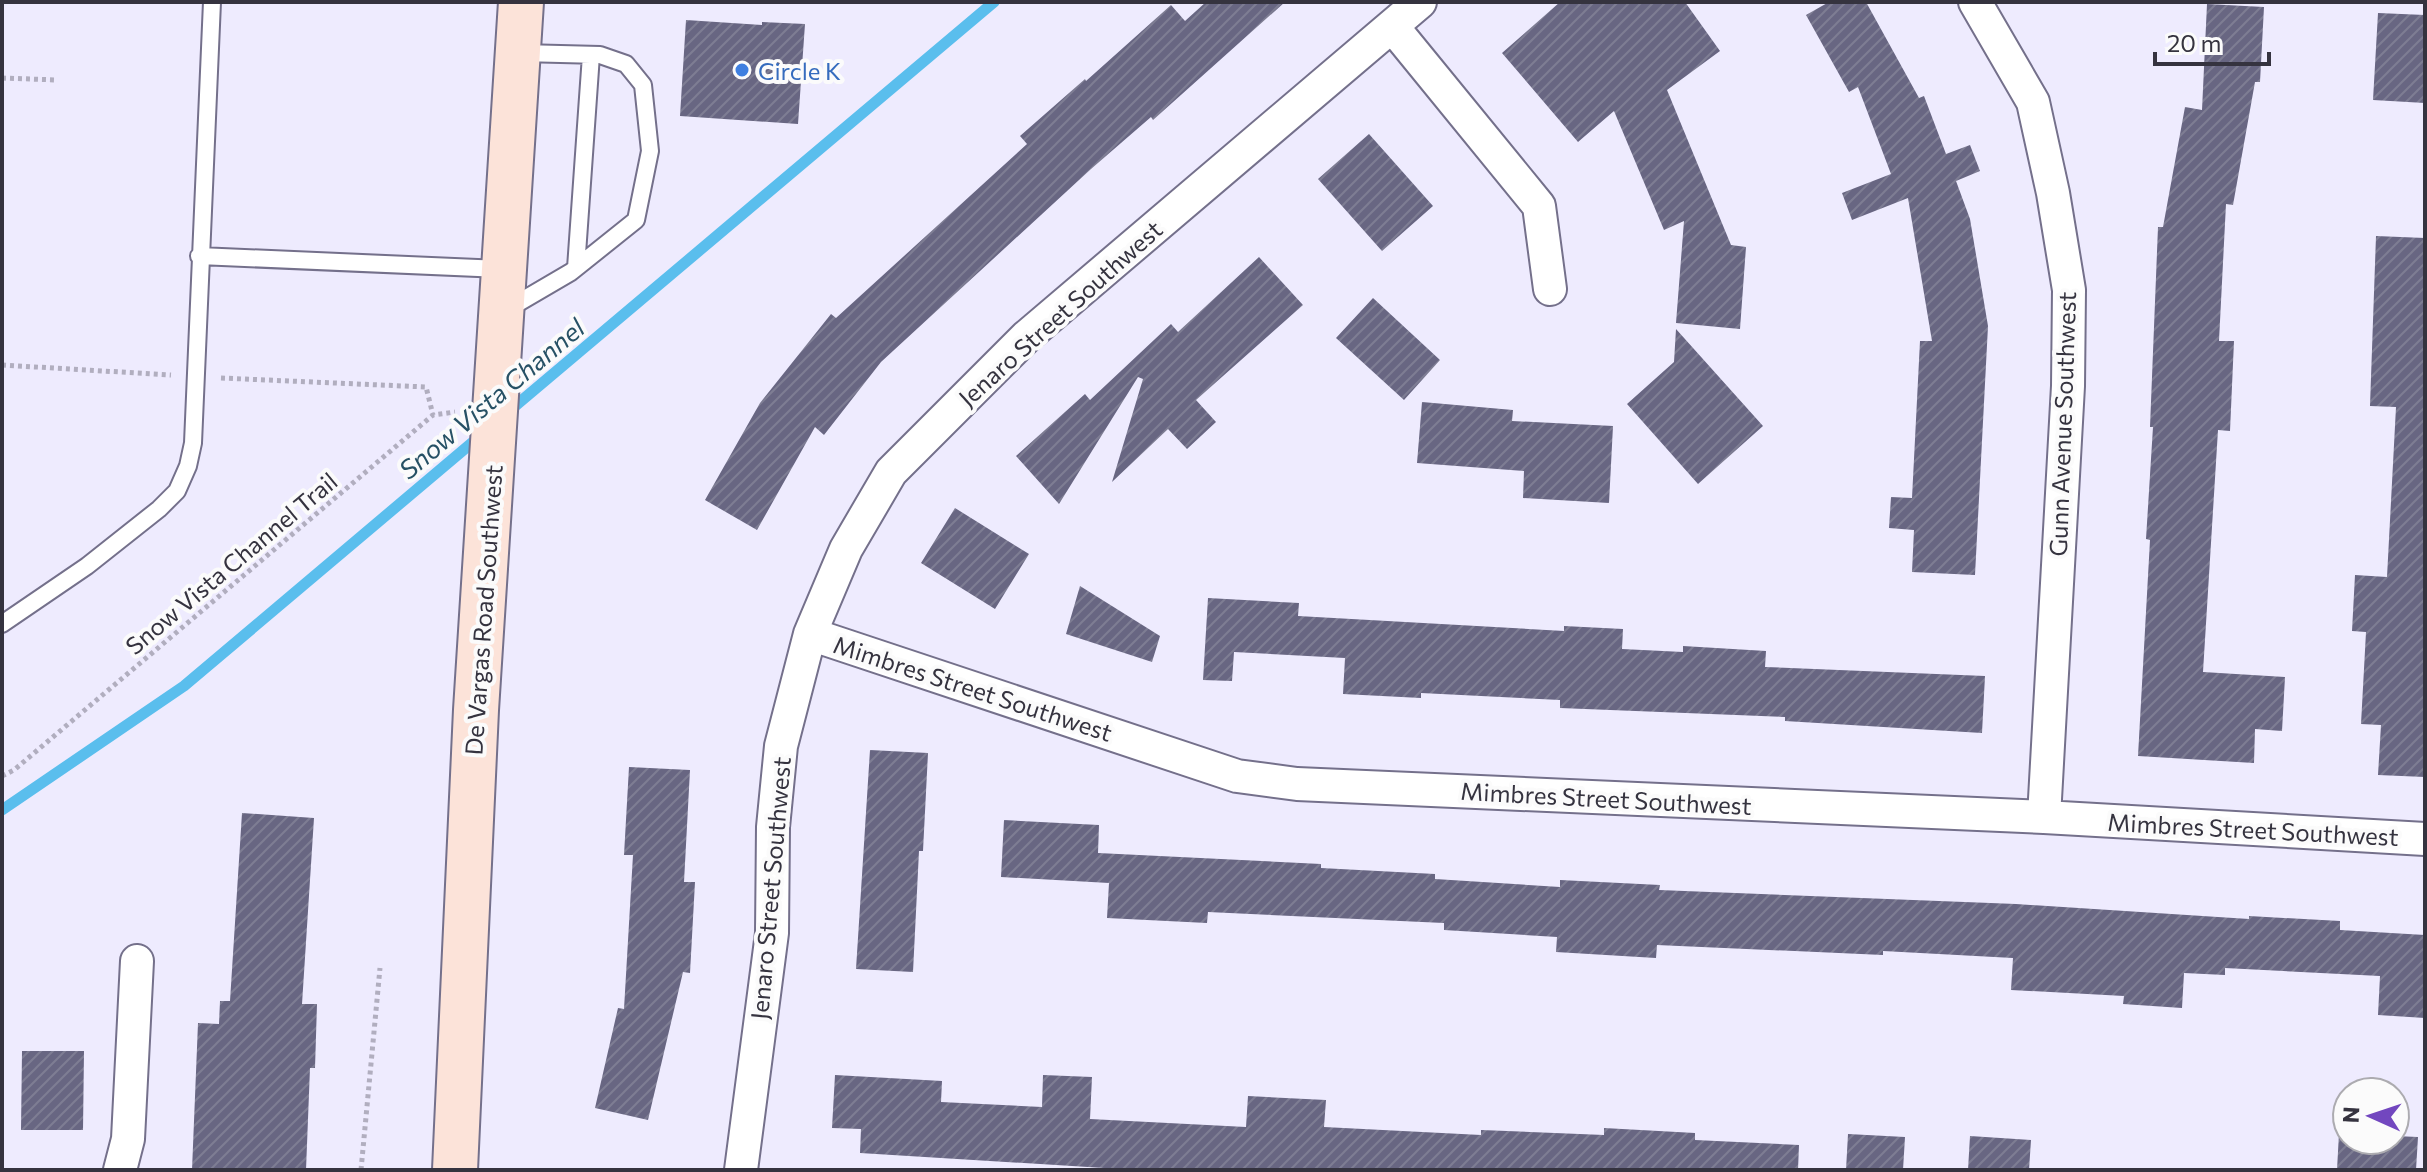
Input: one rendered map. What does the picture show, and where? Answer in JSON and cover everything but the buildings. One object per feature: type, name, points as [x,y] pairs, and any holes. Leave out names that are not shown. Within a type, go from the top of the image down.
[{"type":"street","name":"De Vargas Road Southwest","points":[[455,1170],[476,710],[521,2]]},
{"type":"street","name":"Jenaro Street Southwest","points":[[741,1170],[772,933],[773,827],[781,746],[810,634],[846,549],[891,472],[1026,337],[1420,2]]},
{"type":"street","name":"Gunn Avenue Southwest","points":[[1975,2],[2033,102],[2053,193],[2069,290],[2068,386],[2044,817]]},
{"type":"street","points":[[1392,26],[1539,206],[1550,289]]},
{"type":"street","name":"Mimbres Street Southwest","points":[[810,634],[1237,776],[1313,784],[2044,817],[2425,839]]},
{"type":"street","points":[[120,1170],[128,1139],[137,961]]},
{"type":"lane","points":[[2,624],[87,566],[159,509],[177,491],[188,466],[193,443],[212,2]]},
{"type":"lane","points":[[501,321],[576,268],[636,220],[650,151],[643,85],[626,64],[600,55],[518,53]]},
{"type":"lane","points":[[576,268],[591,55]]},
{"type":"lane","points":[[199,256],[504,269]]},
{"type":"path","points":[[2,78],[57,80]]},
{"type":"path","points":[[2,365],[426,387],[433,415],[495,406]]},
{"type":"path","name":"Snow Vista Channel Trail","points":[[2,776],[26,760],[433,415]]},
{"type":"path","points":[[361,1170],[380,968]]},
{"type":"waterway","name":"Snow Vista Channel","points":[[508,412],[994,2]]},
{"type":"waterway","name":"Snow Vista Channel","points":[[2,810],[184,686],[480,436]]},
{"type":"place","name":"Circle K","points":[[742,70]]}]
